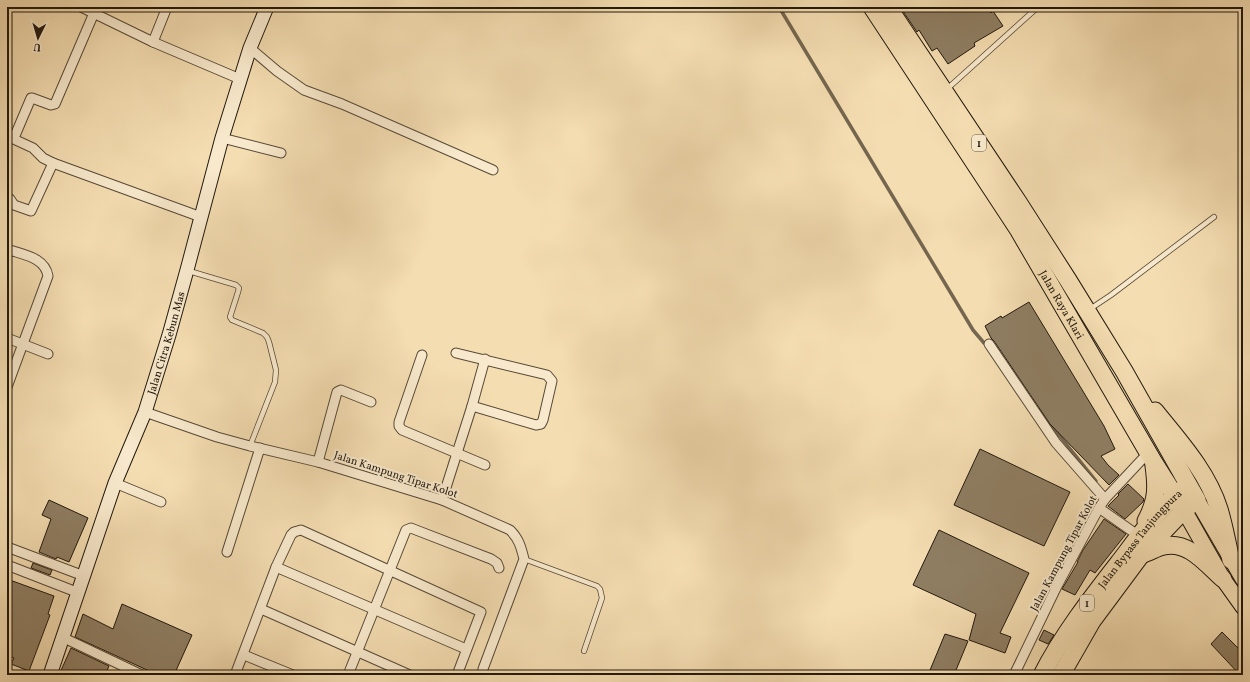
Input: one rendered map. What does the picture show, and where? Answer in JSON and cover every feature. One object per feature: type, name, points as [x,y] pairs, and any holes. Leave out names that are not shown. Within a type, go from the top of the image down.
[{"type":"highway","name":"Jalan Raya Klari","points":[[872,7],[1018,229],[1151,457],[1186,498]]},
{"type":"highway","name":"Jalan Raya Klari","points":[[888,7],[1018,202],[1087,310],[1124,371],[1186,498]]},
{"type":"highway","points":[[1124,371],[1190,454],[1206,480],[1219,508],[1231,560]]},
{"type":"highway","points":[[1139,536],[1153,509],[1156,488],[1151,457]]},
{"type":"highway","name":"Jalan Bypass Tanjungpura","points":[[1042,675],[1064,637],[1085,606],[1139,536],[1186,498]]},
{"type":"highway","name":"Jalan Bypass Tanjungpura","points":[[1061,675],[1092,621],[1186,498]]},
{"type":"highway","points":[[1141,555],[1163,546],[1180,545],[1195,553],[1223,579]]},
{"type":"main road","name":"Jalan Raya Klari","points":[[1186,498],[1243,579]]},
{"type":"main road","name":"Jalan Raya Klari","points":[[1186,498],[1223,579],[1243,607]]},
{"type":"street","points":[[81,7],[153,42],[240,79]]},
{"type":"street","points":[[153,42],[168,7]]},
{"type":"street","name":"Jalan Citra Kebun Mas","points":[[50,675],[64,638],[116,483],[145,412],[169,335],[222,138],[250,48],[266,7]]},
{"type":"street","points":[[94,13],[55,104],[52,105],[30,98],[10,137],[33,148],[44,158],[53,163],[201,217]]},
{"type":"street","points":[[250,48],[277,71],[304,90],[342,104],[493,170]]},
{"type":"street","points":[[222,138],[281,153]]},
{"type":"street","points":[[7,198],[14,205],[31,211],[53,163]]},
{"type":"street","points":[[7,249],[41,261],[47,268],[48,276],[7,387]]},
{"type":"street","points":[[7,338],[48,354]]},
{"type":"street","points":[[989,344],[1056,443],[1105,499]]},
{"type":"street","points":[[456,353],[547,375],[552,381],[543,420],[540,424],[536,425],[472,406]]},
{"type":"street","points":[[422,355],[399,422],[399,426],[402,430],[485,465]]},
{"type":"street","points":[[442,500],[472,406],[485,359]]},
{"type":"street","points":[[318,462],[336,392],[341,390],[371,402]]},
{"type":"street","name":"Jalan Kampung Tipar Kolot","points":[[145,412],[189,428],[250,446],[318,462],[442,500],[510,530],[517,536],[524,559]]},
{"type":"street","points":[[227,552],[260,448]]},
{"type":"street","name":"Jalan Kampung Tipar Kolot","points":[[1014,675],[1057,586],[1099,508],[1105,499],[1151,457]]},
{"type":"street","points":[[116,483],[161,502]]},
{"type":"street","points":[[1099,508],[1139,536]]},
{"type":"street","points":[[348,675],[406,530],[411,528],[491,560],[497,563],[499,568]]},
{"type":"street","points":[[235,675],[244,655],[276,567],[291,535],[294,532],[301,530],[481,612],[456,675]]},
{"type":"street","points":[[7,547],[84,576]]},
{"type":"street","points":[[483,675],[483,669],[524,559]]},
{"type":"street","points":[[7,565],[79,593]]},
{"type":"street","points":[[276,567],[466,649]]},
{"type":"street","points":[[261,609],[410,675]]},
{"type":"street","points":[[64,638],[142,675]]},
{"type":"street","points":[[244,655],[293,675]]},
{"type":"lane","points":[[944,91],[1038,7]]},
{"type":"lane","points":[[1087,310],[1111,295],[1214,218]]},
{"type":"lane","points":[[187,270],[236,285],[239,288],[230,316],[232,320],[263,333],[269,342],[276,370],[275,382],[250,446]]},
{"type":"lane","points":[[524,559],[597,586],[600,589],[602,598],[584,651]]},
{"type":"building","points":[[900,7],[987,7],[991,13],[993,11],[1003,26],[974,43],[975,46],[948,64],[937,48],[932,51],[919,30],[917,32]]},
{"type":"building","points":[[1029,302],[1104,426],[1115,449],[1101,456],[1119,475],[1109,485],[1050,424],[991,338],[985,326]]},
{"type":"building","points":[[980,449],[1070,492],[1044,546],[954,505]]},
{"type":"building","points":[[1128,484],[1144,499],[1143,502],[1125,519],[1108,506]]},
{"type":"building","points":[[49,500],[88,518],[69,562],[57,557],[56,559],[39,552],[51,519],[42,515]]},
{"type":"building","points":[[1104,519],[1126,534],[1095,573],[1090,570],[1075,595],[1062,589],[1078,562],[1083,550]]},
{"type":"building","points":[[939,530],[1029,573],[1000,633],[1011,637],[1005,653],[969,640],[976,614],[913,585]]},
{"type":"building","points":[[33,563],[52,570],[50,575],[31,568]]},
{"type":"building","points":[[7,579],[54,596],[48,614],[50,615],[29,671],[11,664],[14,658],[7,655]]},
{"type":"building","points":[[122,604],[192,635],[174,675],[158,675],[75,637],[83,614],[113,629]]},
{"type":"building","points":[[1044,630],[1054,635],[1048,644],[1039,640]]},
{"type":"building","points":[[1222,632],[1243,653],[1243,675],[1240,675],[1211,644]]},
{"type":"building","points":[[945,634],[968,641],[954,675],[928,675]]},
{"type":"building","points":[[71,648],[109,666],[105,675],[59,675]]},
{"type":"waterway","points":[[779,7],[973,330],[984,343]]},
{"type":"waterway","points":[[1038,409],[1096,481]]}]
